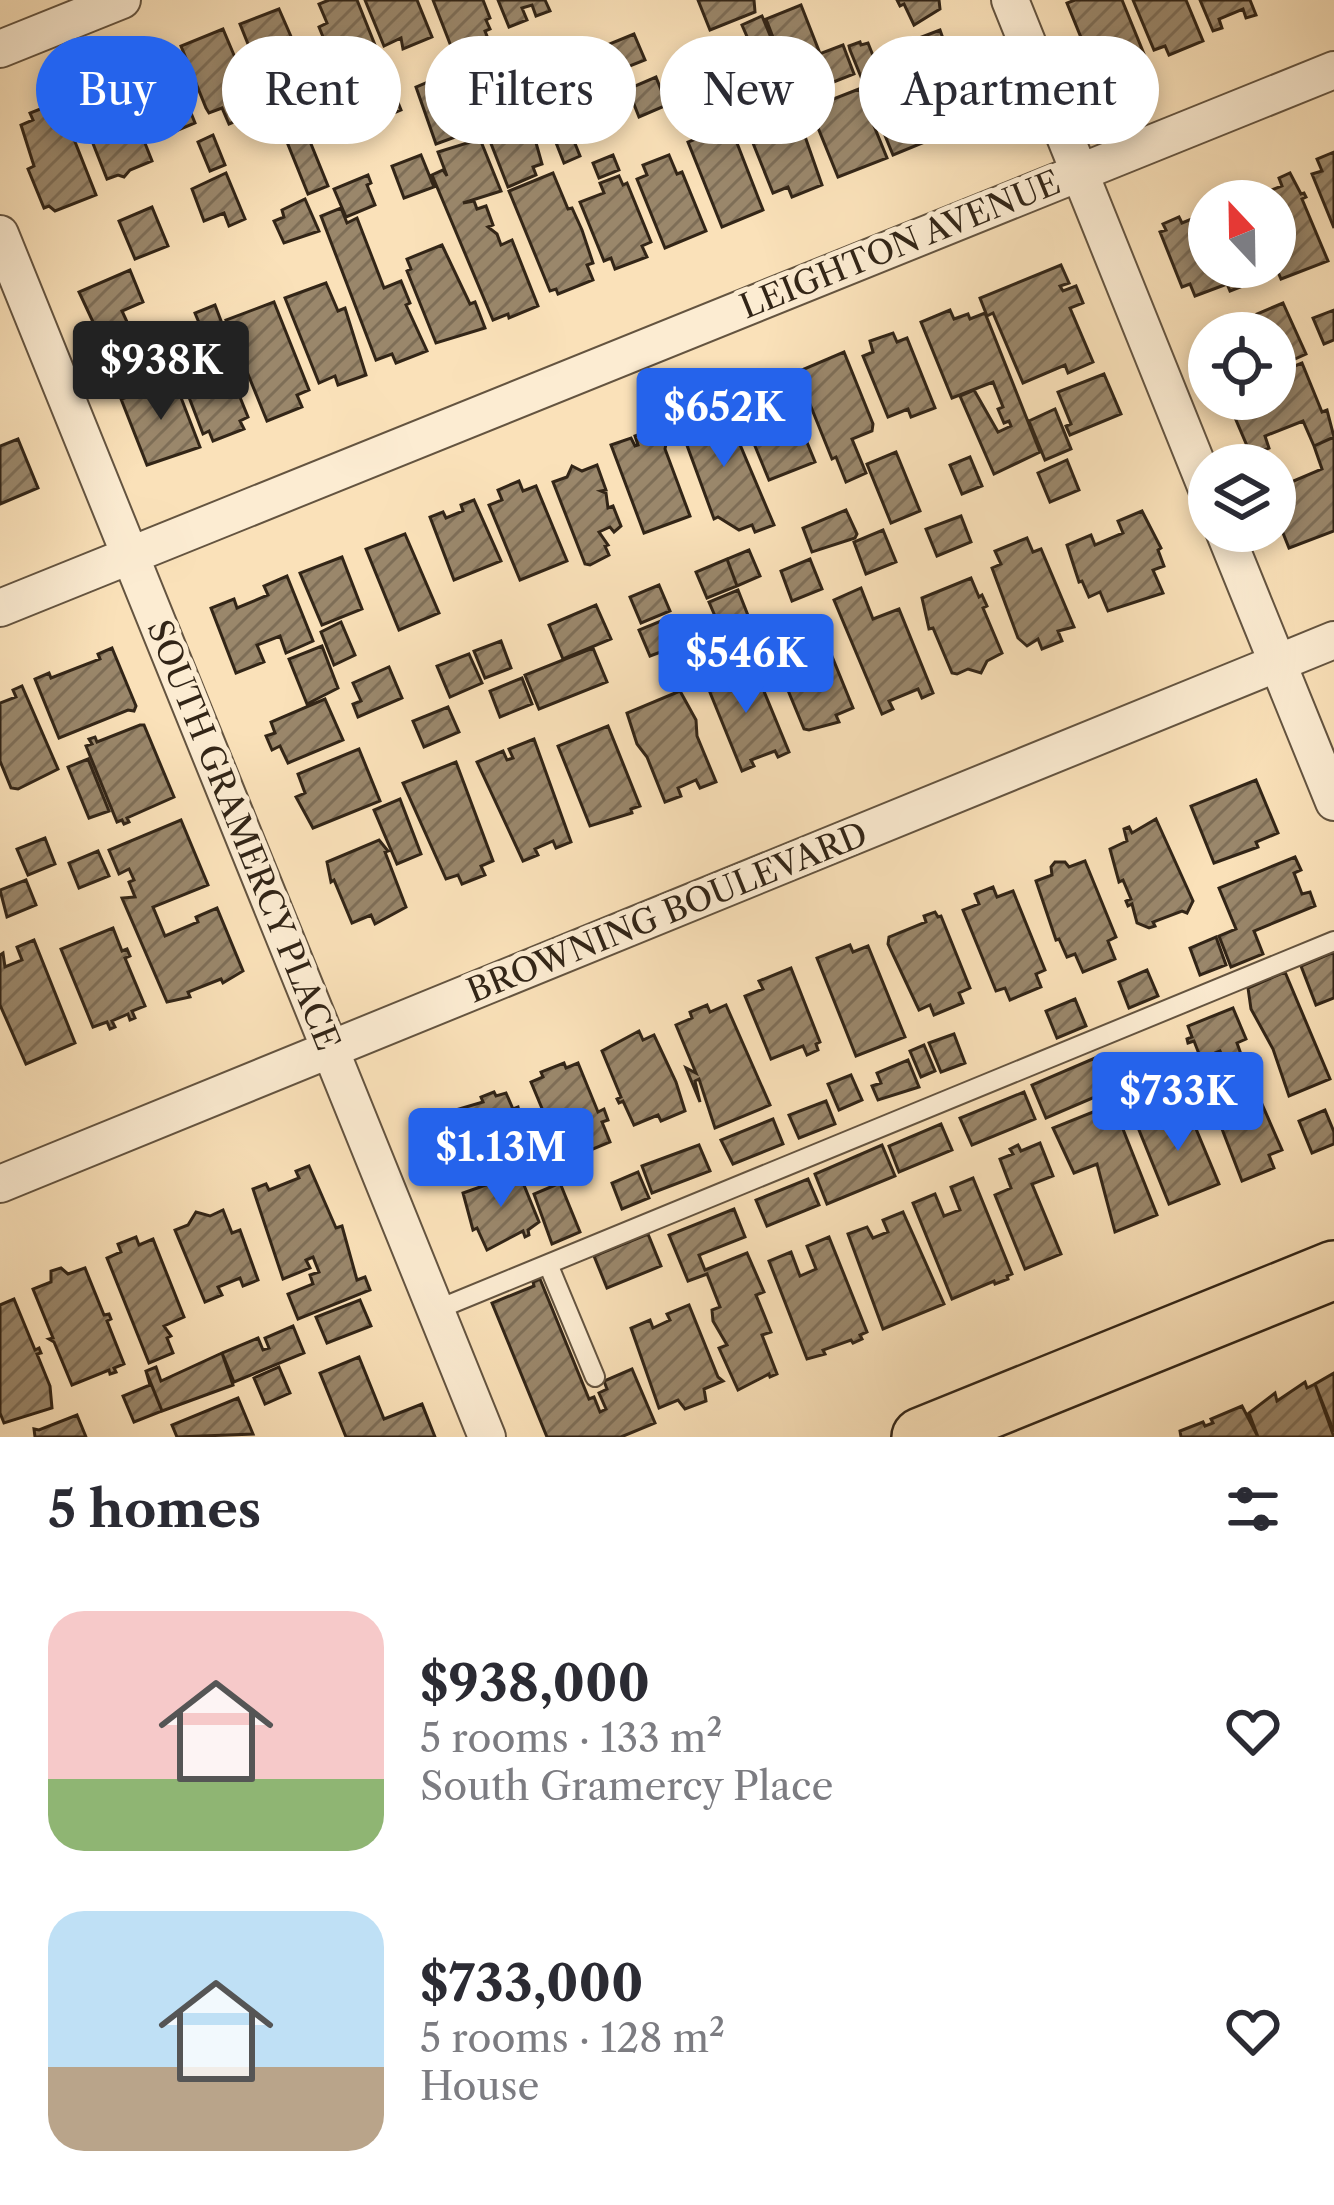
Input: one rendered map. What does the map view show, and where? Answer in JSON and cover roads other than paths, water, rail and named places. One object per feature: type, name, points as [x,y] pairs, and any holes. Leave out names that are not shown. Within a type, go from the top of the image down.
[{"type":"main road","points":[[921,1437],[1334,1270]]},
{"type":"street","points":[[0,49],[122,0]]},
{"type":"street","points":[[1010,0],[1189,444]]},
{"type":"street","name":"LEIGHTON AVENUE","points":[[0,608],[1334,70]]},
{"type":"street","name":"SOUTH GRAMERCY PLACE","points":[[0,234],[488,1437]]},
{"type":"street","points":[[1232,552],[1334,802]]},
{"type":"street","name":"BROWNING BOULEVARD","points":[[0,1184],[1334,640]]},
{"type":"lane","points":[[436,1310],[1334,941]]},
{"type":"lane","points":[[548,1264],[596,1377]]}]
